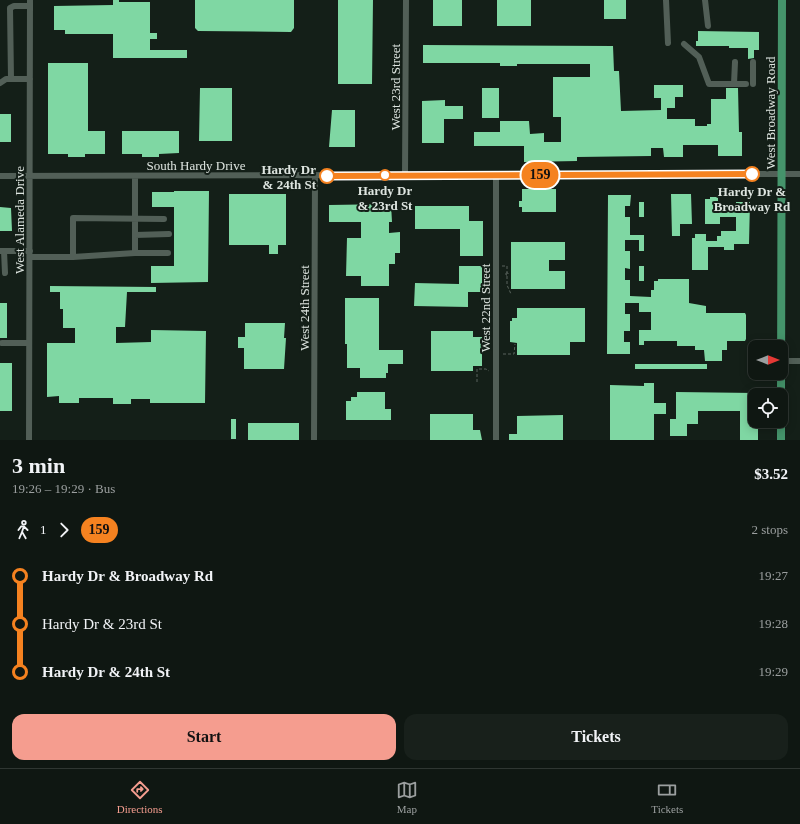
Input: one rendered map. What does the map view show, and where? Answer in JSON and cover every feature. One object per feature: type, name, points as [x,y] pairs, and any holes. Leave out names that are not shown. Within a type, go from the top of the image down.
[{"type":"main road","name":"West Broadway Road","points":[[781,340],[782,0]]},
{"type":"main road","points":[[781,428],[781,440]]},
{"type":"street","name":"West 23rd Street","points":[[405,175],[406,0]]},
{"type":"street","points":[[666,0],[668,42]]},
{"type":"street","points":[[705,0],[708,26]]},
{"type":"street","points":[[11,79],[10,8],[30,3]]},
{"type":"street","name":"West Alameda Drive","points":[[29,440],[30,3]]},
{"type":"street","points":[[684,44],[699,57],[710,84],[750,84],[753,62]]},
{"type":"street","points":[[734,84],[735,62]]},
{"type":"street","points":[[0,83],[6,79],[30,79]]},
{"type":"street","name":"South Hardy Drive","points":[[0,176],[800,174]]},
{"type":"street","name":"West 22nd Street","points":[[496,175],[496,440]]},
{"type":"street","points":[[135,176],[135,253]]},
{"type":"street","name":"West 24th Street","points":[[314,440],[315,176]]},
{"type":"street","points":[[73,257],[73,218],[164,219]]},
{"type":"street","points":[[135,235],[169,234]]},
{"type":"street","points":[[5,273],[2,251],[73,257],[135,253],[168,253]]},
{"type":"street","points":[[2,343],[30,343]]},
{"type":"street","points":[[788,361],[800,361]]},
{"type":"path","points":[[502,266],[507,266],[507,283],[511,294]]},
{"type":"path","points":[[502,283],[507,283]]},
{"type":"path","points":[[501,354],[514,354],[515,344]]},
{"type":"path","points":[[477,382],[478,369],[491,371]]},
{"type":"building","points":[[113,0],[119,0],[119,2],[150,2],[150,33],[157,33],[157,39],[150,39],[150,50],[187,50],[187,58],[113,58],[113,34],[65,34],[65,30],[54,30],[54,6],[113,5]]},
{"type":"building","points":[[195,0],[294,0],[294,28],[291,32],[198,31],[195,28]]},
{"type":"building","points":[[338,0],[373,0],[372,84],[338,84]]},
{"type":"building","points":[[433,0],[462,0],[462,26],[433,26]]},
{"type":"building","points":[[497,0],[531,0],[531,26],[497,26]]},
{"type":"building","points":[[604,0],[626,0],[626,19],[604,19]]},
{"type":"building","points":[[698,31],[759,32],[759,50],[754,50],[754,58],[748,59],[748,48],[729,48],[729,46],[696,46],[696,41],[698,41]]},
{"type":"building","points":[[423,45],[613,46],[614,71],[619,71],[621,111],[661,110],[661,98],[654,98],[654,85],[683,85],[683,97],[675,97],[675,108],[667,108],[667,119],[695,119],[695,126],[707,126],[707,124],[711,124],[711,99],[726,99],[726,88],[738,88],[739,132],[742,132],[742,156],[718,156],[718,145],[683,145],[683,157],[664,157],[663,148],[651,148],[651,156],[577,157],[577,161],[524,162],[524,146],[474,146],[474,132],[500,132],[500,121],[529,121],[530,134],[544,133],[544,142],[561,142],[561,117],[553,117],[553,77],[590,77],[590,64],[517,64],[517,66],[500,66],[500,63],[423,63]]},
{"type":"building","points":[[48,63],[88,63],[88,131],[105,131],[105,154],[85,154],[85,157],[68,157],[68,154],[48,154]]},
{"type":"building","points":[[200,88],[232,88],[232,141],[199,141]]},
{"type":"building","points":[[482,88],[499,88],[499,118],[482,118]]},
{"type":"building","points":[[445,100],[445,106],[463,106],[463,119],[444,119],[444,143],[422,143],[422,101]]},
{"type":"building","points":[[332,110],[355,110],[355,147],[329,147]]},
{"type":"building","points":[[0,114],[11,114],[11,142],[0,142]]},
{"type":"building","points":[[122,131],[179,131],[179,153],[159,154],[159,157],[142,157],[142,154],[122,154]]},
{"type":"building","points":[[522,189],[556,189],[556,212],[522,212],[522,207],[519,207],[519,201],[522,201]]},
{"type":"building","points":[[209,191],[208,282],[151,283],[151,266],[174,266],[174,207],[152,207],[152,192]]},
{"type":"building","points":[[229,194],[286,194],[286,245],[278,245],[278,254],[269,254],[269,245],[229,245]]},
{"type":"building","points":[[671,194],[691,194],[692,224],[680,224],[680,236],[672,236]]},
{"type":"building","points":[[608,195],[631,195],[630,206],[625,206],[625,217],[630,217],[630,235],[644,235],[644,251],[639,251],[639,240],[625,240],[625,251],[630,251],[630,269],[625,268],[625,280],[630,280],[630,296],[651,297],[651,290],[654,290],[654,281],[658,281],[658,279],[689,279],[689,303],[706,306],[706,313],[745,313],[746,339],[745,341],[727,341],[727,350],[722,350],[722,361],[705,361],[704,350],[695,350],[695,346],[677,346],[677,341],[644,341],[644,345],[639,345],[639,330],[651,330],[651,312],[639,312],[639,303],[625,303],[625,314],[630,314],[630,331],[624,331],[624,342],[630,342],[630,354],[607,354]]},
{"type":"building","points":[[710,197],[718,197],[718,206],[720,206],[720,208],[736,208],[736,202],[750,202],[749,244],[734,244],[734,250],[724,250],[724,247],[708,247],[708,270],[692,270],[692,238],[695,238],[695,234],[706,234],[706,241],[717,241],[717,236],[721,236],[721,231],[736,231],[736,217],[720,217],[720,224],[705,224],[705,199],[710,199]]},
{"type":"building","points":[[639,202],[644,202],[644,217],[639,217]]},
{"type":"building","points":[[391,204],[392,222],[389,222],[389,233],[400,232],[400,253],[395,253],[395,264],[389,264],[389,286],[361,286],[361,276],[346,276],[347,238],[361,238],[361,222],[329,222],[329,205]]},
{"type":"building","points":[[415,206],[469,206],[469,221],[483,221],[483,256],[460,256],[460,229],[415,229]]},
{"type":"building","points":[[0,207],[11,208],[12,231],[0,231]]},
{"type":"building","points":[[511,242],[565,242],[565,260],[549,260],[549,271],[565,271],[565,289],[511,289]]},
{"type":"building","points":[[459,266],[482,266],[482,292],[468,292],[468,307],[414,306],[415,283],[459,284]]},
{"type":"building","points":[[639,266],[644,266],[644,281],[639,281]]},
{"type":"building","points":[[50,286],[156,287],[156,292],[127,292],[125,327],[116,327],[116,343],[151,342],[151,330],[206,331],[205,403],[150,403],[150,399],[131,399],[131,404],[113,404],[113,398],[79,398],[79,403],[59,403],[59,396],[47,397],[47,343],[75,343],[75,328],[63,328],[63,309],[60,309],[60,292],[50,292]]},
{"type":"building","points":[[345,298],[379,298],[379,350],[403,350],[403,364],[388,364],[388,373],[386,373],[386,378],[360,378],[360,368],[347,368],[347,344],[345,344]]},
{"type":"building","points":[[0,303],[7,303],[7,338],[0,338]]},
{"type":"building","points":[[517,308],[585,308],[585,342],[570,342],[570,355],[517,355],[517,343],[510,342],[510,321],[512,321],[512,318],[517,318]]},
{"type":"building","points":[[245,323],[285,323],[284,338],[286,338],[284,369],[244,369],[244,348],[238,348],[238,337],[245,337]]},
{"type":"building","points":[[431,331],[473,331],[473,337],[482,337],[482,366],[473,366],[473,371],[431,371]]},
{"type":"building","points":[[0,363],[12,363],[12,411],[0,411]]},
{"type":"building","points":[[635,364],[707,364],[707,369],[635,369]]},
{"type":"building","points":[[644,383],[654,383],[654,403],[666,403],[666,414],[654,414],[654,440],[610,440],[610,385],[644,386]]},
{"type":"building","points":[[357,392],[385,392],[385,409],[391,409],[391,420],[346,420],[346,401],[351,401],[351,397],[357,397]]},
{"type":"building","points":[[676,392],[748,393],[748,428],[758,428],[758,440],[740,440],[740,411],[698,411],[698,424],[687,424],[687,436],[670,436],[670,419],[676,419]]},
{"type":"building","points":[[430,414],[473,414],[473,430],[480,430],[482,440],[430,440]]},
{"type":"building","points":[[563,415],[563,440],[509,440],[509,434],[517,434],[517,416]]},
{"type":"building","points":[[231,419],[236,419],[236,439],[231,439]]},
{"type":"building","points":[[248,423],[299,423],[299,440],[248,440]]},
{"type":"bus line","name":"159","points":[[327,176],[752,174]]},
{"type":"place","name":"Hardy Dr & Broadway Rd","points":[[752,174]]},
{"type":"place","name":"Hardy Dr & 23rd St","points":[[385,175]]},
{"type":"place","name":"Hardy Dr & 24th St","points":[[327,176]]}]
